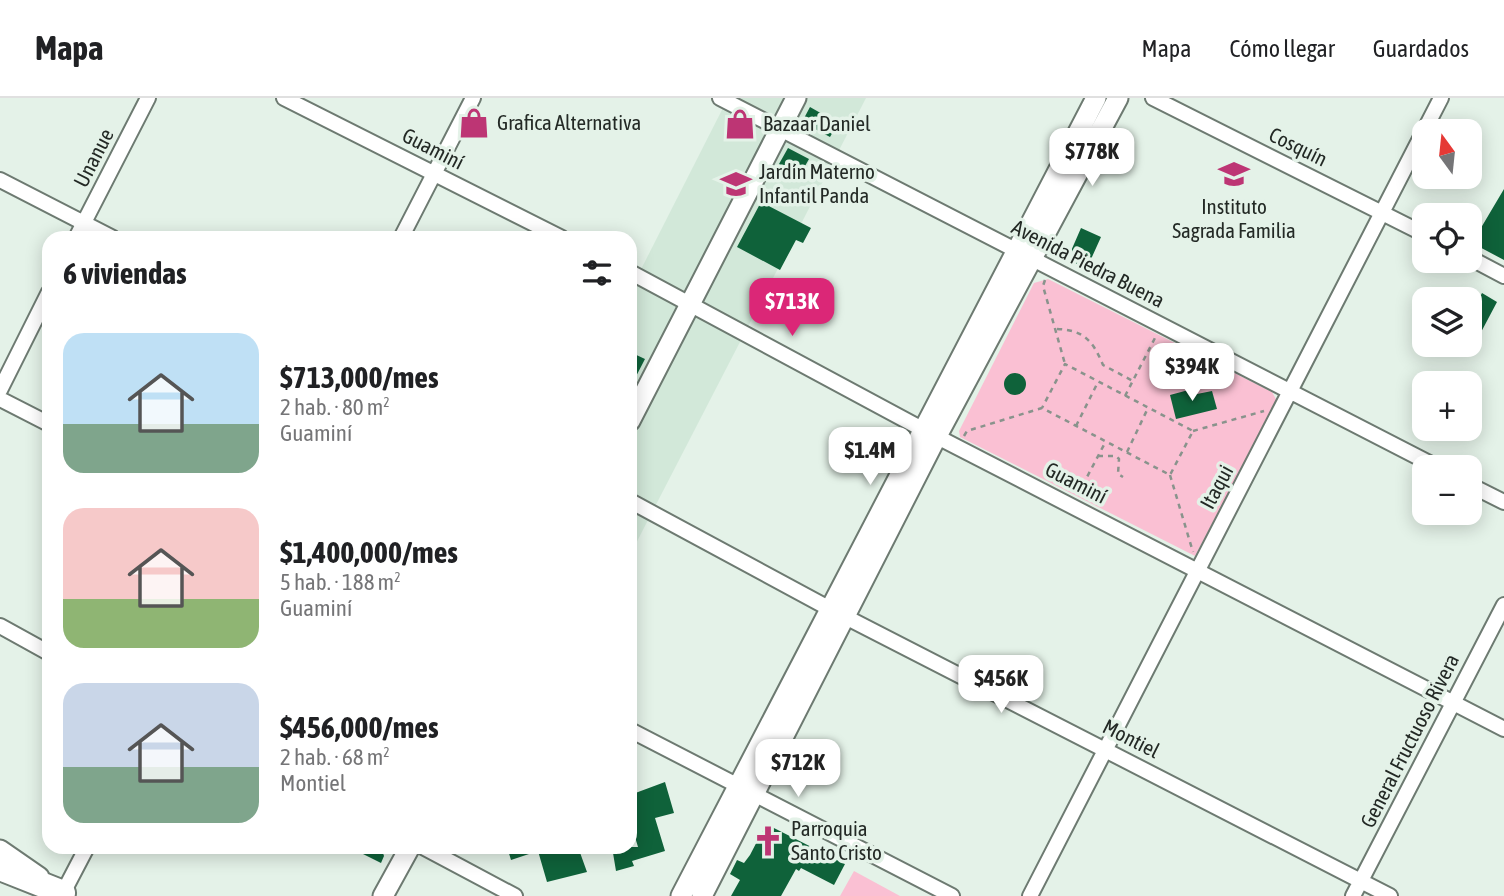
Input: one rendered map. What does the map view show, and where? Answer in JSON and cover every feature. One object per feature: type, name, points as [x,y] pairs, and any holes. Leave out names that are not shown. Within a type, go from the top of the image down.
[{"type":"highway","points":[[0,868],[66,895]]},
{"type":"main road","points":[[637,409],[796,98]]},
{"type":"main road","points":[[1032,258],[1096,98]]},
{"type":"main road","points":[[702,896],[746,792],[930,433],[1032,258],[1118,98]]},
{"type":"main road","points":[[681,896],[746,792]]},
{"type":"main road","points":[[0,849],[66,895]]},
{"type":"main road","points":[[383,896],[406,854]]},
{"type":"street","name":"Unanue","points":[[80,231],[148,98]]},
{"type":"street","name":"Guaminí","points":[[284,98],[548,231]]},
{"type":"street","points":[[405,231],[473,98]]},
{"type":"street","name":"Avenida Piedra Buena","points":[[720,98],[1162,325],[1289,398],[1412,455]]},
{"type":"street","name":"Cosquín","points":[[1153,98],[1412,228]]},
{"type":"street","name":"Itaqui","points":[[1030,896],[1289,398],[1441,98]]},
{"type":"street","points":[[0,180],[99,231]]},
{"type":"street","points":[[1482,264],[1504,276]]},
{"type":"street","name":"Guaminí","points":[[637,276],[930,433],[1504,729]]},
{"type":"street","points":[[0,390],[42,306]]},
{"type":"street","points":[[0,399],[42,420]]},
{"type":"street","points":[[1482,491],[1504,502]]},
{"type":"street","name":"Montiel","points":[[637,505],[839,613],[1390,896]]},
{"type":"street","name":"General Fructuoso Rivera","points":[[1353,896],[1504,605]]},
{"type":"street","points":[[0,626],[42,649]]},
{"type":"street","points":[[637,734],[952,896]]},
{"type":"street","points":[[66,895],[83,854]]},
{"type":"street","points":[[436,854],[515,896]]},
{"type":"path","points":[[1032,258],[1057,329],[1065,364],[1042,408]]},
{"type":"path","points":[[1125,396],[1162,325]]},
{"type":"path","points":[[1057,329],[1084,335],[1096,346],[1102,365],[1133,381]]},
{"type":"path","points":[[1065,364],[1193,431]]},
{"type":"path","points":[[1076,426],[1098,381]]},
{"type":"path","points":[[1198,569],[1170,475],[1193,431],[1289,398]]},
{"type":"path","points":[[957,447],[967,431],[1042,408],[1170,475]]},
{"type":"path","points":[[1127,453],[1149,408]]},
{"type":"path","points":[[1073,505],[1106,441]]},
{"type":"path","points":[[1098,456],[1116,456],[1119,459],[1118,474],[1124,477]]},
{"type":"shaded area","points":[[728,98],[866,98],[637,541],[637,277]]},
{"type":"shaded area","points":[[1048,279],[1272,392],[1277,401],[1195,556],[960,437],[959,431],[1034,283]]},
{"type":"shaded area","points":[[854,871],[900,896],[840,896]]},
{"type":"building","points":[[810,107],[838,123],[830,137],[802,122]]},
{"type":"building","points":[[788,148],[809,159],[800,175],[779,164]]},
{"type":"building","points":[[1504,189],[1504,260],[1482,248],[1482,226]]},
{"type":"building","points":[[761,202],[811,228],[803,243],[796,240],[780,270],[737,247]]},
{"type":"building","points":[[1081,228],[1101,237],[1087,268],[1075,263],[1071,251]]},
{"type":"building","points":[[1482,293],[1497,302],[1482,330]]},
{"type":"building","points":[[637,355],[645,359],[637,374]]},
{"type":"building","points":[[1015,373],[1023,376],[1026,384],[1023,392],[1015,395],[1007,392],[1004,384],[1007,376]]},
{"type":"building","points":[[1196,388],[1197,394],[1212,391],[1217,409],[1176,419],[1170,395]]},
{"type":"building","points":[[665,782],[674,813],[655,818],[665,851],[632,861],[634,866],[616,871],[613,854],[637,854],[637,792]]},
{"type":"building","points":[[766,824],[845,864],[834,885],[801,868],[799,871],[796,869],[781,896],[731,896],[740,880],[730,874],[737,860],[744,863],[750,855]]},
{"type":"building","points":[[363,854],[383,854],[381,863]]},
{"type":"building","points":[[509,854],[529,854],[511,860]]},
{"type":"building","points":[[539,854],[581,854],[587,872],[547,882]]},
{"type":"place","name":"Grafica Alternativa","points":[[474,123]]},
{"type":"place","name":"Bazaar Daniel","points":[[740,124]]},
{"type":"place","name":"Instituto Sagrada Familia","points":[[1234,174]]},
{"type":"place","name":"Jardín Materno Infantil Panda","points":[[736,184]]},
{"type":"place","name":"Parroquia Santo Cristo","points":[[768,841]]}]
